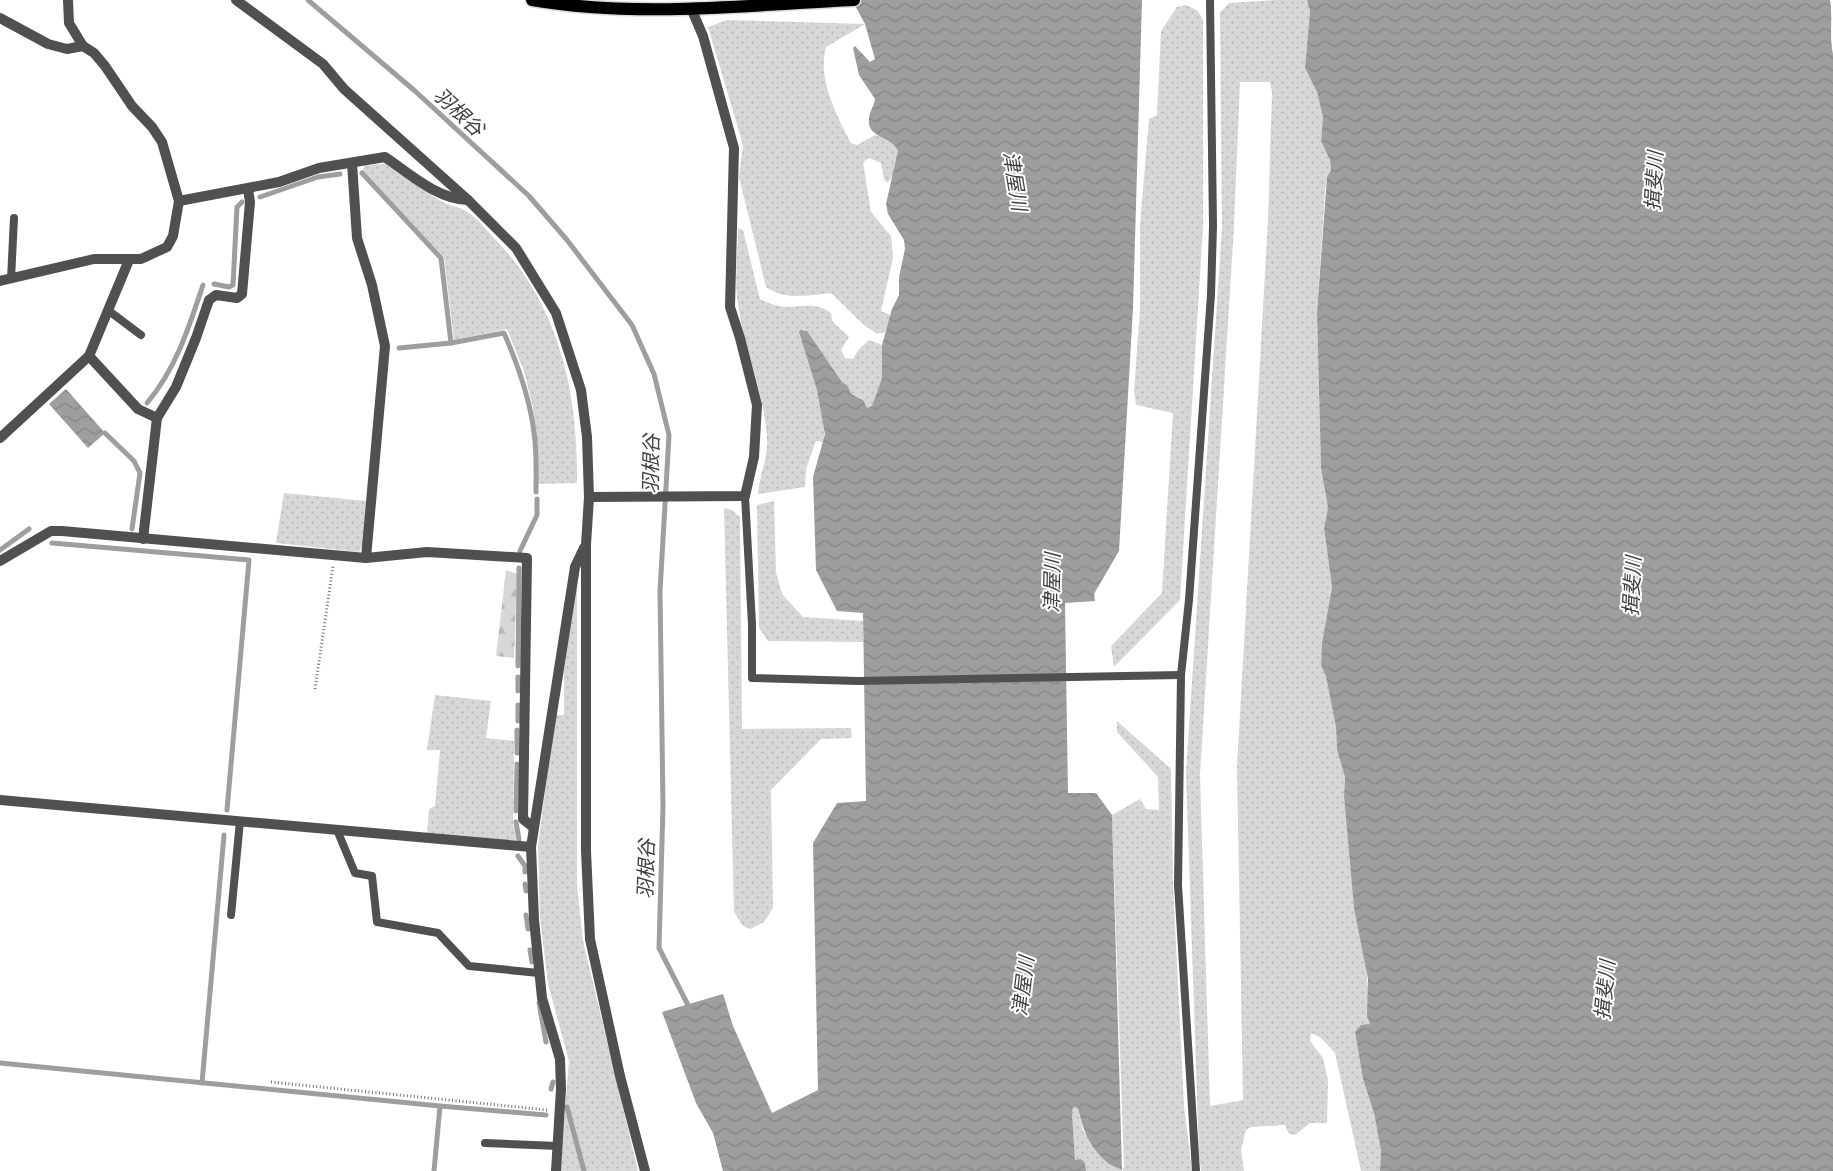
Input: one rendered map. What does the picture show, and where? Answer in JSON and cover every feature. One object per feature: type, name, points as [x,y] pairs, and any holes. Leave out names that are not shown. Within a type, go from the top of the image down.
[{"type":"main road","points":[[532,0],[565,6],[630,10],[854,0]]},
{"type":"street","points":[[0,281],[94,259],[141,259],[167,247],[173,236],[179,201],[162,142],[152,127],[132,106],[105,66],[94,53],[83,46],[69,23],[68,0]]},
{"type":"street","points":[[236,0],[323,64],[344,89],[468,200],[516,248],[556,313],[581,390],[587,438],[589,497],[586,545],[586,851],[590,939],[620,1076],[645,1171]]},
{"type":"street","points":[[589,497],[744,496],[754,457],[757,405],[730,307],[734,148],[703,36],[691,8]]},
{"type":"street","points":[[0,18],[48,44],[67,49],[83,46]]},
{"type":"street","points":[[179,201],[200,195],[248,189],[279,182],[318,168],[385,156],[436,191],[455,200],[468,200]]},
{"type":"street","points":[[352,163],[357,238],[372,285],[385,346],[366,558]]},
{"type":"street","points":[[143,539],[157,418],[176,387],[209,300],[216,295],[237,298],[242,294],[250,202],[248,189]]},
{"type":"street","points":[[0,438],[89,356],[129,260]]},
{"type":"street","points":[[89,356],[138,409],[157,418]]},
{"type":"street","points":[[0,561],[51,531],[366,558],[427,552],[527,558],[523,819],[533,827]]},
{"type":"street","points":[[556,1171],[560,1111],[560,1060],[542,998],[534,920],[531,847],[575,567],[586,545]]},
{"type":"street","points":[[0,800],[531,847]]},
{"type":"lane","points":[[1196,1171],[1178,885],[1181,675],[1189,600],[1211,295],[1214,226],[1210,0]]},
{"type":"lane","points":[[11,279],[14,218]]},
{"type":"lane","points":[[109,311],[141,335]]},
{"type":"lane","points":[[744,496],[752,624],[752,678],[858,680],[1181,675]]},
{"type":"lane","points":[[231,915],[240,821]]},
{"type":"lane","points":[[337,830],[355,873],[372,876],[377,922],[438,933],[469,966],[540,973]]},
{"type":"lane","points":[[484,1143],[558,1146]]},
{"type":"path","points":[[315,689],[335,555]]},
{"type":"path","points":[[271,1082],[560,1111]]},
{"type":"green space","points":[[1307,0],[1310,11],[1305,68],[1317,92],[1323,117],[1321,141],[1330,160],[1331,170],[1327,177],[1325,192],[1317,313],[1321,468],[1328,508],[1324,528],[1332,587],[1322,643],[1321,665],[1326,677],[1336,727],[1337,750],[1345,777],[1344,797],[1354,908],[1366,964],[1370,1024],[1355,1032],[1363,1079],[1374,1113],[1381,1151],[1380,1171],[1361,1171],[1335,1053],[1321,1038],[1311,1033],[1310,1041],[1323,1058],[1328,1080],[1327,1123],[1310,1123],[1295,1135],[1289,1134],[1285,1125],[1251,1127],[1246,1130],[1241,1150],[1244,1171],[1201,1171],[1186,773],[1222,227],[1220,13],[1229,3]],"holes":[[[1240,82],[1270,82],[1272,93],[1268,220],[1237,767],[1243,1100],[1210,1106],[1200,775],[1234,226]]]},
{"type":"green space","points":[[1186,5],[1198,11],[1203,20],[1203,226],[1180,600],[1114,667],[1111,646],[1162,593],[1173,413],[1136,405],[1134,391],[1140,309],[1140,225],[1149,119],[1157,115],[1161,31],[1177,7]]},
{"type":"green space","points":[[727,20],[865,24],[826,47],[824,72],[830,97],[851,143],[857,145],[875,135],[892,141],[897,147],[896,170],[887,183],[884,179],[881,163],[869,158],[863,162],[871,212],[891,236],[893,258],[881,311],[892,316],[885,332],[877,334],[864,325],[831,293],[789,296],[766,287],[739,177],[743,145],[708,27]]},
{"type":"green space","points":[[388,163],[441,201],[463,209],[473,216],[518,266],[536,294],[550,323],[561,353],[569,384],[574,416],[577,483],[538,484],[533,408],[524,371],[507,329],[454,340],[444,257],[363,171],[364,166]]},
{"type":"green space","points":[[738,228],[743,230],[760,299],[782,307],[815,306],[831,313],[832,321],[849,337],[841,350],[845,358],[853,359],[859,349],[869,340],[882,345],[882,378],[872,406],[867,408],[860,398],[851,394],[848,386],[842,382],[804,329],[799,332],[817,387],[825,431],[823,442],[816,441],[806,469],[805,487],[758,494],[767,448],[766,425],[738,304],[736,276]]},
{"type":"green space","points":[[284,493],[366,501],[363,545],[359,552],[276,543]]},
{"type":"green space","points":[[774,501],[776,572],[782,594],[803,617],[863,621],[863,642],[768,641],[759,628],[757,505]]},
{"type":"green space","points":[[724,508],[732,510],[740,517],[742,729],[851,728],[852,738],[821,739],[771,790],[773,908],[764,922],[751,929],[743,926],[734,912]]},
{"type":"green space","points":[[506,570],[517,574],[514,658],[496,656]]},
{"type":"green space","points":[[577,579],[577,885],[583,941],[638,1171],[560,1171],[569,1061],[548,984],[540,917],[538,846],[555,715],[564,715],[564,671]]},
{"type":"green space","points":[[435,695],[491,701],[486,738],[514,741],[513,824],[516,839],[514,842],[427,834],[429,809],[435,806],[440,750],[427,750]]},
{"type":"green space","points":[[1117,721],[1171,769],[1173,884],[1184,1106],[1192,1171],[1086,1171],[1085,1163],[1075,1161],[1073,1107],[1078,1108],[1083,1131],[1118,1167],[1122,1170],[1124,1167],[1112,815],[1140,799],[1146,809],[1159,810],[1158,777],[1117,732]]},
{"type":"water","name":"津屋川","points":[[852,0],[1142,0],[1133,308],[1119,551],[1094,594],[1095,601],[1065,603],[1068,793],[1096,793],[1112,815],[1122,1170],[1108,1163],[1096,1151],[1085,1132],[1078,1108],[1073,1107],[1075,1160],[1081,1159],[1085,1163],[1086,1171],[723,1171],[713,1133],[696,1103],[662,1012],[723,994],[733,1026],[772,1113],[818,1090],[813,843],[837,803],[866,801],[863,613],[837,611],[816,570],[813,477],[825,434],[817,390],[799,332],[801,330],[807,331],[842,382],[848,386],[851,394],[863,400],[867,408],[872,406],[882,378],[882,345],[892,309],[899,295],[899,277],[905,249],[904,240],[888,214],[886,204],[898,151],[891,142],[871,130],[869,125],[869,118],[875,99],[859,75],[853,48],[855,46],[870,62],[875,59],[865,24]]},
{"type":"water","name":"揖斐川","points":[[1307,0],[1830,0],[1833,54],[1833,1171],[1380,1171],[1381,1151],[1374,1113],[1363,1079],[1355,1032],[1361,1025],[1370,1024],[1367,1016],[1368,979],[1354,908],[1344,797],[1345,777],[1337,750],[1336,727],[1326,677],[1321,665],[1322,643],[1332,587],[1324,528],[1328,508],[1321,468],[1317,313],[1327,177],[1331,170],[1330,160],[1321,141],[1323,117],[1317,92],[1305,68],[1310,11]]},
{"type":"water","points":[[66,389],[105,433],[88,448],[49,404]]},
{"type":"waterway","name":"羽根谷","points":[[308,0],[415,91],[529,196],[567,240],[632,325],[654,374],[669,435],[660,591],[663,806],[659,948],[690,1009]]},
{"type":"waterway","points":[[362,173],[441,258],[451,343],[504,333],[519,369],[530,407],[536,447],[536,492]]},
{"type":"waterway","points":[[260,197],[318,177],[340,174]]},
{"type":"waterway","points":[[214,284],[229,287],[233,285],[237,207],[242,202]]},
{"type":"waterway","points":[[147,403],[174,362],[187,332],[203,285]]},
{"type":"waterway","points":[[399,348],[451,343]]},
{"type":"waterway","points":[[105,433],[134,461],[140,473],[132,529]]},
{"type":"waterway","points":[[520,551],[537,515],[537,499]]},
{"type":"waterway","points":[[0,550],[29,529]]},
{"type":"waterway","points":[[52,543],[249,560],[227,810]]},
{"type":"waterway","points":[[518,666],[519,568]]},
{"type":"waterway","points":[[518,677],[518,691]]},
{"type":"waterway","points":[[518,705],[518,721]]},
{"type":"waterway","points":[[517,730],[517,753]]},
{"type":"waterway","points":[[516,811],[517,764]]},
{"type":"waterway","points":[[516,822],[519,840]]},
{"type":"waterway","points":[[202,1083],[224,835]]},
{"type":"waterway","points":[[518,856],[525,866],[525,872]]},
{"type":"waterway","points":[[525,884],[526,891]]},
{"type":"waterway","points":[[526,915],[528,929]]},
{"type":"waterway","points":[[530,950],[532,962]]},
{"type":"waterway","points":[[539,1003],[546,1042]]},
{"type":"waterway","points":[[0,1063],[440,1106],[434,1171]]},
{"type":"waterway","points":[[551,1089],[553,1082]]},
{"type":"waterway","points":[[440,1106],[546,1115]]},
{"type":"waterway","points":[[567,1107],[584,1171]]}]
